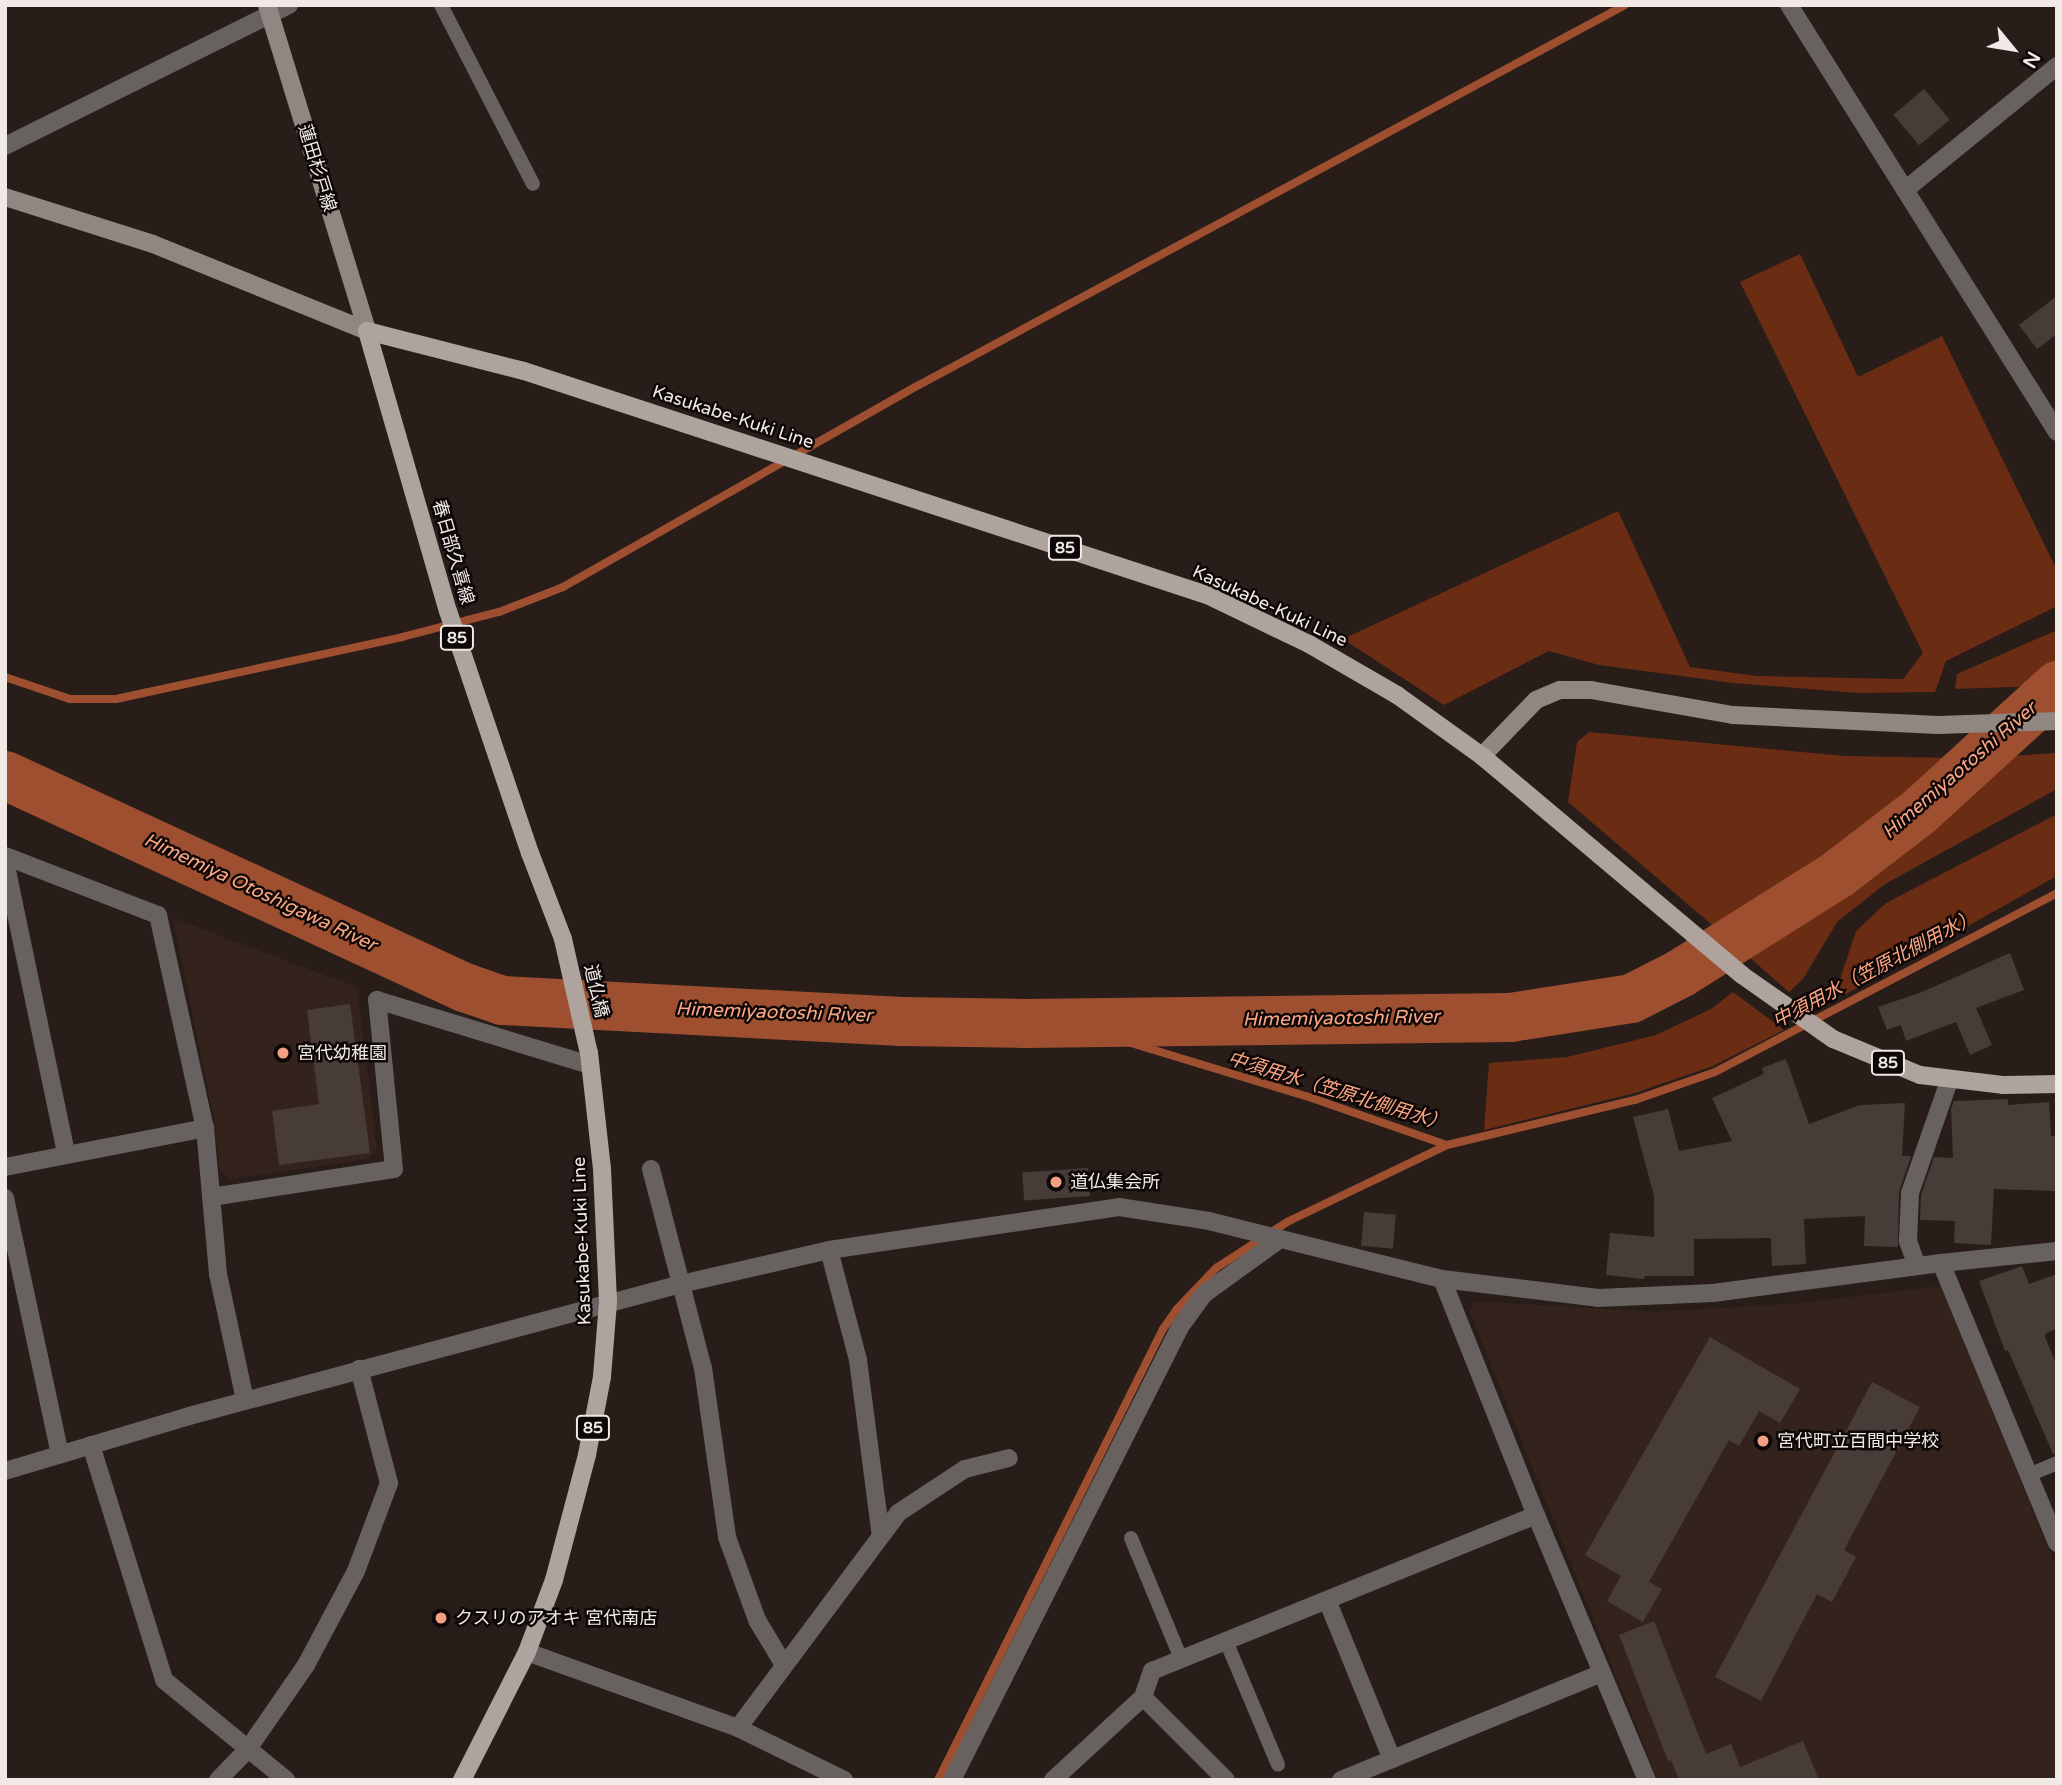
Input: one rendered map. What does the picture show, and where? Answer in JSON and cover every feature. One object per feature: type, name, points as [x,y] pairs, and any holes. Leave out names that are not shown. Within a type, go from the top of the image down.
[{"type":"main road","name":"Kasukabe-Kuki Line","points":[[367,331],[524,370],[1207,596],[1309,644],[1397,695],[1482,756],[1742,975],[1832,1039],[1920,1075],[1949,1081],[2004,1086],[2057,1084]]},
{"type":"main road","name":"春日部久喜線","points":[[367,331],[448,611],[530,853],[563,939]]},
{"type":"main road","name":"道仏橋","points":[[563,939],[590,1059]]},
{"type":"main road","name":"Kasukabe-Kuki Line","points":[[462,1780],[527,1652],[554,1580],[584,1468],[602,1377],[608,1302],[602,1169],[590,1059]]},
{"type":"street","points":[[5,146],[269,9],[289,5]]},
{"type":"street","points":[[1789,5],[2057,432]]},
{"type":"street","name":"蓮田杉戸線","points":[[269,9],[367,331]]},
{"type":"street","points":[[1905,190],[2057,66]]},
{"type":"street","points":[[5,197],[153,244],[367,331]]},
{"type":"street","points":[[1482,756],[1536,700],[1560,690],[1591,690],[1734,715],[1876,723],[2057,721]]},
{"type":"street","points":[[66,1153],[13,942],[5,859],[158,915],[205,1128],[218,1274],[245,1400]]},
{"type":"street","points":[[211,1197],[394,1170],[377,1000],[590,1059]]},
{"type":"street","points":[[1917,1266],[1908,1241],[1910,1193],[1949,1081]]},
{"type":"street","points":[[5,1167],[205,1128]]},
{"type":"street","points":[[651,1169],[703,1368],[727,1537],[757,1620],[784,1665]]},
{"type":"street","points":[[5,1198],[60,1454]]},
{"type":"street","points":[[5,1471],[245,1400],[681,1284],[829,1250],[1119,1207],[1209,1221],[1442,1279],[1598,1298],[1713,1293],[1941,1263],[2057,1251]]},
{"type":"street","points":[[952,1780],[1180,1327],[1204,1294],[1280,1239]]},
{"type":"street","points":[[829,1250],[858,1360],[881,1536]]},
{"type":"street","points":[[1941,1263],[2057,1542]]},
{"type":"street","points":[[1442,1279],[1536,1515],[1647,1780]]},
{"type":"street","points":[[218,1780],[248,1749],[306,1665],[350,1582],[389,1483],[359,1369]]},
{"type":"street","points":[[91,1445],[164,1680],[286,1780]]},
{"type":"street","points":[[738,1728],[898,1513],[965,1469],[1009,1458]]},
{"type":"street","points":[[1053,1780],[1143,1697],[1152,1671],[1536,1515]]},
{"type":"street","points":[[1327,1600],[1392,1759]]},
{"type":"street","points":[[527,1652],[738,1728],[844,1780]]},
{"type":"street","points":[[1341,1780],[1602,1673]]},
{"type":"street","points":[[1143,1697],[1226,1780]]},
{"type":"lane","points":[[441,5],[533,184]]},
{"type":"lane","points":[[2029,1475],[2057,1463]]},
{"type":"lane","points":[[1131,1538],[1181,1659]]},
{"type":"lane","points":[[1226,1641],[1278,1765]]},
{"type":"shaded area","points":[[1800,254],[1858,377],[1942,336],[2057,570],[2057,606],[1946,661],[1935,692],[1858,693],[1733,683],[1599,665],[1549,651],[1444,705],[1343,639],[1618,511],[1690,667],[1757,676],[1903,679],[1923,653],[1740,282]]},
{"type":"shaded area","points":[[2057,630],[2057,671],[2039,686],[1955,689],[1957,674]]},
{"type":"shaded area","points":[[1589,732],[1845,756],[1958,758],[1865,839],[1790,890],[1718,930],[1568,802],[1577,742]]},
{"type":"shaded area","points":[[2057,753],[2057,789],[1885,884],[1837,922],[1803,979],[1789,992],[1741,950],[1804,914],[2008,756]]},
{"type":"shaded area","points":[[2057,814],[2057,876],[1841,997],[1838,985],[1856,931],[1886,903]]},
{"type":"shaded area","name":"宮代幼稚園","points":[[173,918],[357,987],[377,1150],[368,1159],[231,1179],[220,1171],[214,1119]]},
{"type":"shaded area","points":[[1733,992],[1784,1030],[1713,1066],[1635,1093],[1484,1130],[1489,1063],[1567,1057],[1656,1035],[1711,1009]]},
{"type":"shaded area","name":"宮代町立百間中学校","points":[[1941,1286],[2057,1570],[2057,1780],[1658,1780],[1470,1312],[1474,1301],[1656,1312],[1800,1303]]},
{"type":"building","points":[[1924,89],[1950,120],[1919,145],[1893,115]]},
{"type":"building","points":[[2057,296],[2057,334],[2037,349],[2019,325]]},
{"type":"building","points":[[2010,953],[2024,990],[1976,1008],[1992,1045],[1970,1055],[1956,1022],[1906,1041],[1901,1025],[1887,1030],[1878,1007],[1922,992]]},
{"type":"building","points":[[350,1004],[370,1153],[279,1165],[272,1111],[319,1104],[307,1010]]},
{"type":"building","points":[[1786,1059],[1809,1124],[1860,1105],[1905,1103],[1902,1156],[1911,1156],[1899,1192],[1898,1247],[1864,1246],[1865,1216],[1804,1219],[1806,1264],[1772,1266],[1771,1238],[1694,1239],[1694,1276],[1645,1276],[1644,1279],[1606,1275],[1610,1233],[1654,1237],[1654,1196],[1633,1117],[1668,1109],[1679,1151],[1732,1141],[1712,1098],[1764,1074],[1762,1068]]},
{"type":"building","points":[[2008,1099],[2008,1105],[2049,1102],[2051,1136],[2057,1136],[2057,1191],[1994,1189],[1991,1245],[1954,1243],[1955,1221],[1920,1220],[1921,1195],[1934,1157],[1953,1158],[1951,1109],[1954,1101]]},
{"type":"building","name":"道仏集会所","points":[[1088,1168],[1090,1196],[1024,1201],[1022,1173]]},
{"type":"building","points":[[1364,1212],[1396,1215],[1393,1249],[1361,1246]]},
{"type":"building","points":[[2022,1266],[2029,1284],[2057,1274],[2057,1329],[2046,1333],[2045,1337],[2057,1366],[2057,1454],[2053,1454],[2008,1350],[2005,1351],[1979,1281]]},
{"type":"building","points":[[1710,1337],[1800,1389],[1780,1423],[1759,1411],[1739,1446],[1729,1440],[1649,1582],[1662,1589],[1643,1622],[1607,1601],[1621,1576],[1585,1555]]},
{"type":"building","points":[[1872,1382],[1920,1407],[1844,1550],[1856,1557],[1832,1602],[1817,1594],[1761,1701],[1715,1677]]},
{"type":"building","points":[[1654,1621],[1706,1754],[1731,1744],[1740,1767],[1803,1741],[1819,1780],[1679,1780],[1671,1760],[1668,1761],[1619,1635]]},
{"type":"waterway","points":[[5,677],[70,699],[116,699],[402,637],[499,612],[563,587],[919,385],[1625,5]]},
{"type":"waterway","name":"Himemiyaotoshi River","points":[[5,775],[464,987],[502,1000],[901,1021],[1023,1023],[1510,1017],[1631,998],[1680,973],[1837,874],[1919,811],[2057,685]]},
{"type":"waterway","name":"中須用水（笠原北側用水）","points":[[1065,1023],[1306,1096],[1447,1145],[1635,1100],[1715,1072],[2057,893]]},
{"type":"waterway","points":[[938,1780],[1163,1329],[1177,1309],[1216,1268],[1287,1222],[1447,1145]]},
{"type":"place","name":"宮代幼稚園","points":[[283,1053]]},
{"type":"place","name":"道仏集会所","points":[[1056,1182]]},
{"type":"place","name":"宮代町立百間中学校","points":[[1763,1441]]},
{"type":"place","name":"クスリのアオキ 宮代南店","points":[[441,1618]]},
{"type":"water label","name":"Himemiya Otoshigawa River","points":[[260,893]]}]
